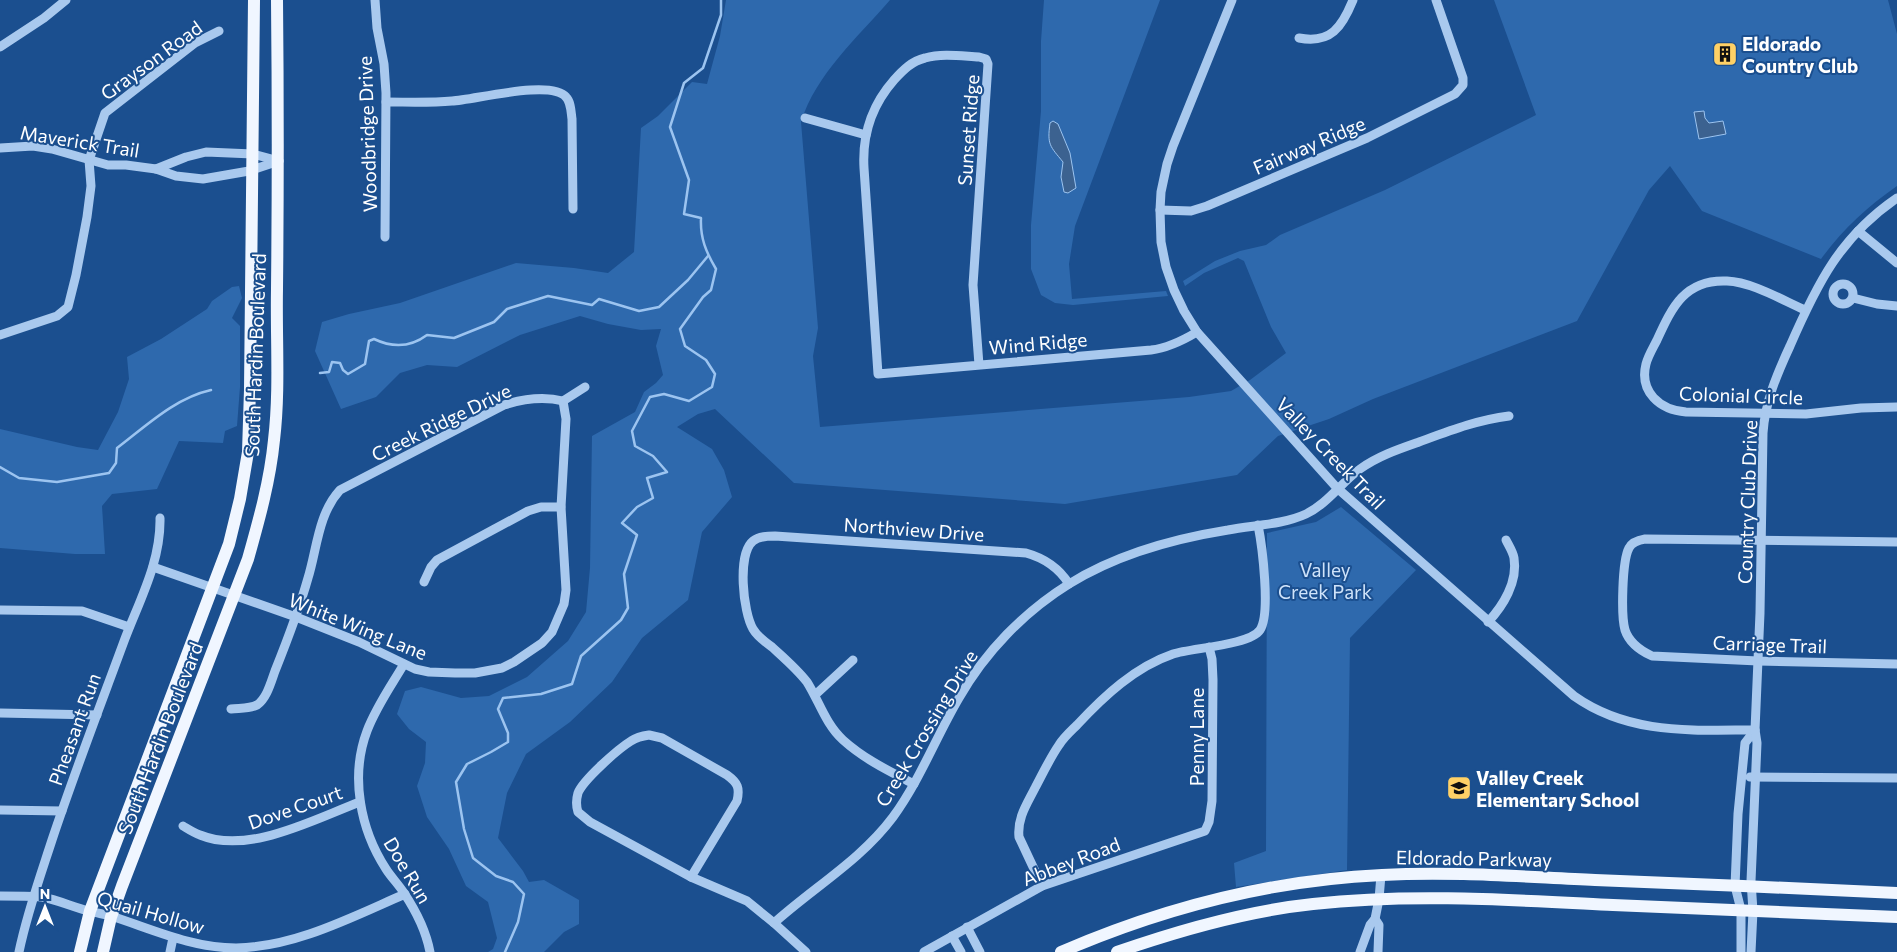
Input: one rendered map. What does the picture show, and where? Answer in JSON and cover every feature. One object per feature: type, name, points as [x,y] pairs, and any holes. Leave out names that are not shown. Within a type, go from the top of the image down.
[{"type":"main road","name":"South Hardin Boulevard","points":[[80,952],[90,912],[229,544],[240,499],[248,452],[254,0]]},
{"type":"main road","name":"South Hardin Boulevard","points":[[103,952],[111,916],[235,595],[261,515],[274,440],[278,373],[276,309],[279,161],[277,0]]},
{"type":"main road","name":"Eldorado Parkway","points":[[1061,952],[1145,919],[1216,899],[1302,882],[1381,875],[1462,874],[1897,893]]},
{"type":"main road","points":[[1117,952],[1172,933],[1243,916],[1313,904],[1379,899],[1464,898],[1897,917]]},
{"type":"street","points":[[0,47],[44,18],[66,0]]},
{"type":"street","name":"Woodbridge Drive","points":[[375,0],[377,28],[384,64],[386,102],[385,237]]},
{"type":"street","name":"Valley Creek Trail","points":[[1232,0],[1170,155],[1162,183],[1160,210],[1161,242],[1168,273],[1179,301],[1197,332],[1337,488],[1565,689],[1588,706],[1635,724],[1665,729],[1755,730]]},
{"type":"street","points":[[1299,38],[1315,40],[1331,34],[1344,20],[1353,0]]},
{"type":"street","name":"Fairway Ridge","points":[[1160,210],[1191,211],[1207,206],[1368,138],[1450,97],[1458,91],[1463,85],[1461,68],[1436,0]]},
{"type":"street","name":"Grayson Road","points":[[0,334],[57,316],[68,307],[87,217],[91,186],[90,160],[105,112],[195,43],[219,31]]},
{"type":"street","name":"Sunset Ridge","points":[[878,374],[864,168],[866,135],[870,118],[883,93],[899,75],[911,64],[925,58],[940,56],[979,57],[988,62],[973,279],[979,365]]},
{"type":"street","points":[[386,102],[453,101],[507,92],[538,90],[557,91],[566,96],[572,119],[573,209]]},
{"type":"street","points":[[805,118],[866,135]]},
{"type":"street","name":"Maverick Trail","points":[[0,148],[33,146],[52,149],[108,165],[156,169],[176,176],[203,179],[253,170],[279,161]]},
{"type":"street","name":"Maverick Trail","points":[[156,169],[186,157],[206,152],[253,154],[279,161]]},
{"type":"street","name":"Country Club Drive","points":[[1741,952],[1751,886],[1756,777],[1757,744],[1755,730],[1766,413],[1778,372],[1805,310],[1828,269],[1858,231],[1897,198]]},
{"type":"street","points":[[1858,231],[1897,263]]},
{"type":"street","name":"Colonial Circle","points":[[1805,310],[1745,284],[1726,281],[1705,284],[1686,293],[1673,306],[1648,359],[1645,372],[1647,388],[1654,399],[1665,408],[1686,412],[1806,414],[1861,408],[1897,407]]},
{"type":"street","points":[[1853,298],[1877,304],[1897,306]]},
{"type":"street","name":"Wind Ridge","points":[[878,374],[1160,348],[1179,342],[1197,332]]},
{"type":"street","points":[[563,401],[585,387]]},
{"type":"street","name":"Creek Ridge Drive","points":[[296,617],[323,519],[332,499],[340,490],[504,405],[525,399],[555,399],[563,401]]},
{"type":"street","name":"White Wing Lane","points":[[153,567],[296,617],[359,642],[404,664],[429,672],[491,671],[514,662],[542,642],[552,632],[564,604],[561,507],[566,419],[563,401]]},
{"type":"street","name":"Creek Crossing Drive","points":[[774,923],[816,887],[869,846],[892,818],[914,784],[958,698],[978,666],[1015,626],[1069,584],[1107,564],[1150,547],[1202,535],[1295,518],[1308,513],[1327,499],[1358,470],[1388,453],[1473,422],[1509,416]]},
{"type":"street","points":[[424,582],[431,567],[437,560],[528,511],[540,507],[561,507]]},
{"type":"street","name":"Pheasant Run","points":[[19,952],[33,897],[62,811],[129,627],[153,567],[159,540],[160,518]]},
{"type":"street","points":[[1042,886],[1021,843],[1018,829],[1023,812],[1051,757],[1060,742],[1090,710],[1113,689],[1139,671],[1158,660],[1175,654],[1251,638],[1260,630],[1264,620],[1264,565],[1258,525]]},
{"type":"street","name":"Northview Drive","points":[[815,695],[795,669],[758,636],[749,619],[745,606],[744,588],[746,552],[754,540],[776,536],[1026,553],[1039,557],[1051,564],[1069,584]]},
{"type":"street","name":"Carriage Trail","points":[[1761,540],[1645,539],[1638,541],[1629,548],[1625,566],[1625,629],[1629,638],[1643,652],[1664,657],[1897,664]]},
{"type":"street","points":[[1488,622],[1499,610],[1508,594],[1513,576],[1514,557],[1506,540]]},
{"type":"street","points":[[1761,540],[1897,542]]},
{"type":"street","points":[[0,610],[73,610],[92,614],[129,627]]},
{"type":"street","points":[[231,709],[252,707],[262,700],[296,617]]},
{"type":"street","name":"Penny Lane","points":[[1207,826],[1211,814],[1213,763],[1213,680],[1212,658],[1208,647]]},
{"type":"street","points":[[853,660],[815,695],[827,718],[841,738],[876,765],[914,784]]},
{"type":"street","name":"Doe Run","points":[[404,664],[375,713],[364,741],[360,768],[360,802],[366,828],[376,852],[404,894],[423,930],[430,952]]},
{"type":"street","points":[[0,713],[97,715]]},
{"type":"street","name":"Country Club Drive","points":[[1751,952],[1747,910],[1734,886],[1737,831],[1746,743],[1755,730]]},
{"type":"street","points":[[692,877],[737,801],[739,788],[735,780],[662,738],[649,735],[641,736],[632,740],[618,751],[584,784],[576,800],[578,812],[590,822],[692,877],[747,901],[806,952]]},
{"type":"street","points":[[1742,777],[1897,778]]},
{"type":"street","name":"Dove Court","points":[[183,826],[200,836],[235,841],[252,840],[271,836],[360,802]]},
{"type":"street","points":[[0,810],[62,811]]},
{"type":"street","name":"Abbey Road","points":[[924,952],[1042,886],[1139,852],[1198,834],[1205,831],[1207,826]]},
{"type":"street","points":[[1737,831],[1753,832]]},
{"type":"street","points":[[1360,952],[1370,925],[1375,919],[1381,875]]},
{"type":"street","name":"Quail Hollow","points":[[0,896],[56,900],[90,912],[111,916],[173,938],[222,947],[243,947],[273,944],[330,926],[404,894]]},
{"type":"street","points":[[1375,919],[1379,925],[1378,952]]},
{"type":"street","points":[[967,927],[980,952]]},
{"type":"street","points":[[952,936],[961,952]]},
{"type":"street","points":[[170,952],[173,938]]},
{"type":"green space","name":"Eldorado Country Club","points":[[726,0],[890,0],[827,72],[808,104],[801,122],[818,328],[813,356],[820,427],[1189,397],[1231,391],[1250,380],[1286,353],[1271,327],[1244,261],[1238,258],[1204,273],[1185,286],[1183,281],[1215,261],[1240,251],[1266,245],[1280,235],[1385,190],[1536,115],[1494,0],[1888,0],[1897,34],[1897,186],[1875,202],[1856,220],[1821,259],[1702,211],[1670,166],[1649,190],[1577,321],[1373,399],[1329,419],[1278,436],[1237,475],[1065,504],[794,483],[715,409],[698,414],[677,427],[712,449],[724,470],[732,497],[702,532],[688,600],[642,638],[612,682],[570,722],[526,754],[507,793],[498,838],[529,882],[544,880],[579,900],[579,924],[564,932],[544,952],[488,952],[493,949],[497,938],[488,902],[466,886],[449,849],[427,817],[417,786],[425,763],[426,742],[409,729],[397,714],[405,691],[421,687],[461,698],[489,696],[527,677],[568,641],[586,612],[590,568],[592,436],[635,412],[644,392],[663,375],[656,346],[661,329],[641,330],[608,324],[580,316],[520,335],[457,367],[427,365],[400,373],[376,397],[341,409],[315,351],[322,322],[400,303],[516,263],[608,273],[634,252],[641,128],[658,116],[692,82],[707,84],[720,36]]},
{"type":"green space","points":[[1044,0],[1160,0],[1075,226],[1069,264],[1072,299],[1166,291],[1168,296],[1073,305],[1055,303],[1041,295],[1031,269],[1031,225],[1041,111],[1041,41]]},
{"type":"green space","points":[[239,286],[242,298],[232,318],[240,326],[240,387],[237,426],[225,431],[223,443],[179,441],[157,489],[112,494],[102,506],[105,554],[75,554],[0,548],[0,429],[98,450],[118,412],[129,379],[127,357],[161,339],[207,309],[212,301],[232,287]]},
{"type":"green space","name":"Valley Creek Park","points":[[1341,507],[1416,570],[1350,638],[1347,870],[1236,887],[1234,863],[1266,851],[1267,533],[1316,522]]},
{"type":"shaded area","points":[[1704,111],[1705,118],[1709,123],[1723,121],[1726,134],[1699,139],[1694,112]]},
{"type":"shaded area","points":[[1053,121],[1058,124],[1070,153],[1076,188],[1068,193],[1064,192],[1061,177],[1063,162],[1049,141],[1050,123]]},
{"type":"waterway","points":[[505,952],[518,922],[524,894],[513,882],[496,876],[473,858],[464,829],[456,782],[467,764],[508,742],[508,733],[498,709],[503,698],[541,694],[572,684],[581,656],[621,620],[628,608],[624,574],[637,535],[622,523],[637,507],[653,498],[647,478],[667,472],[653,456],[635,446],[632,431],[650,397],[664,394],[689,401],[712,387],[715,374],[706,360],[685,346],[680,329],[703,297],[711,290],[716,269],[704,245],[701,218],[684,214],[689,180],[670,127],[684,83],[703,68],[721,15],[721,0]]},
{"type":"waterway","points":[[320,373],[329,372],[332,362],[340,363],[343,370],[348,374],[365,364],[369,341],[374,339],[388,344],[402,345],[415,342],[427,335],[454,338],[494,322],[507,309],[548,296],[592,305],[599,299],[639,311],[659,307],[688,280],[708,256]]},
{"type":"waterway","points":[[0,467],[19,478],[57,482],[109,473],[116,463],[117,448],[173,406],[185,399],[211,390]]},
{"type":"place","name":"Eldorado Country Club","points":[[1725,54]]},
{"type":"place","name":"Valley Creek Elementary School","points":[[1459,788]]}]
